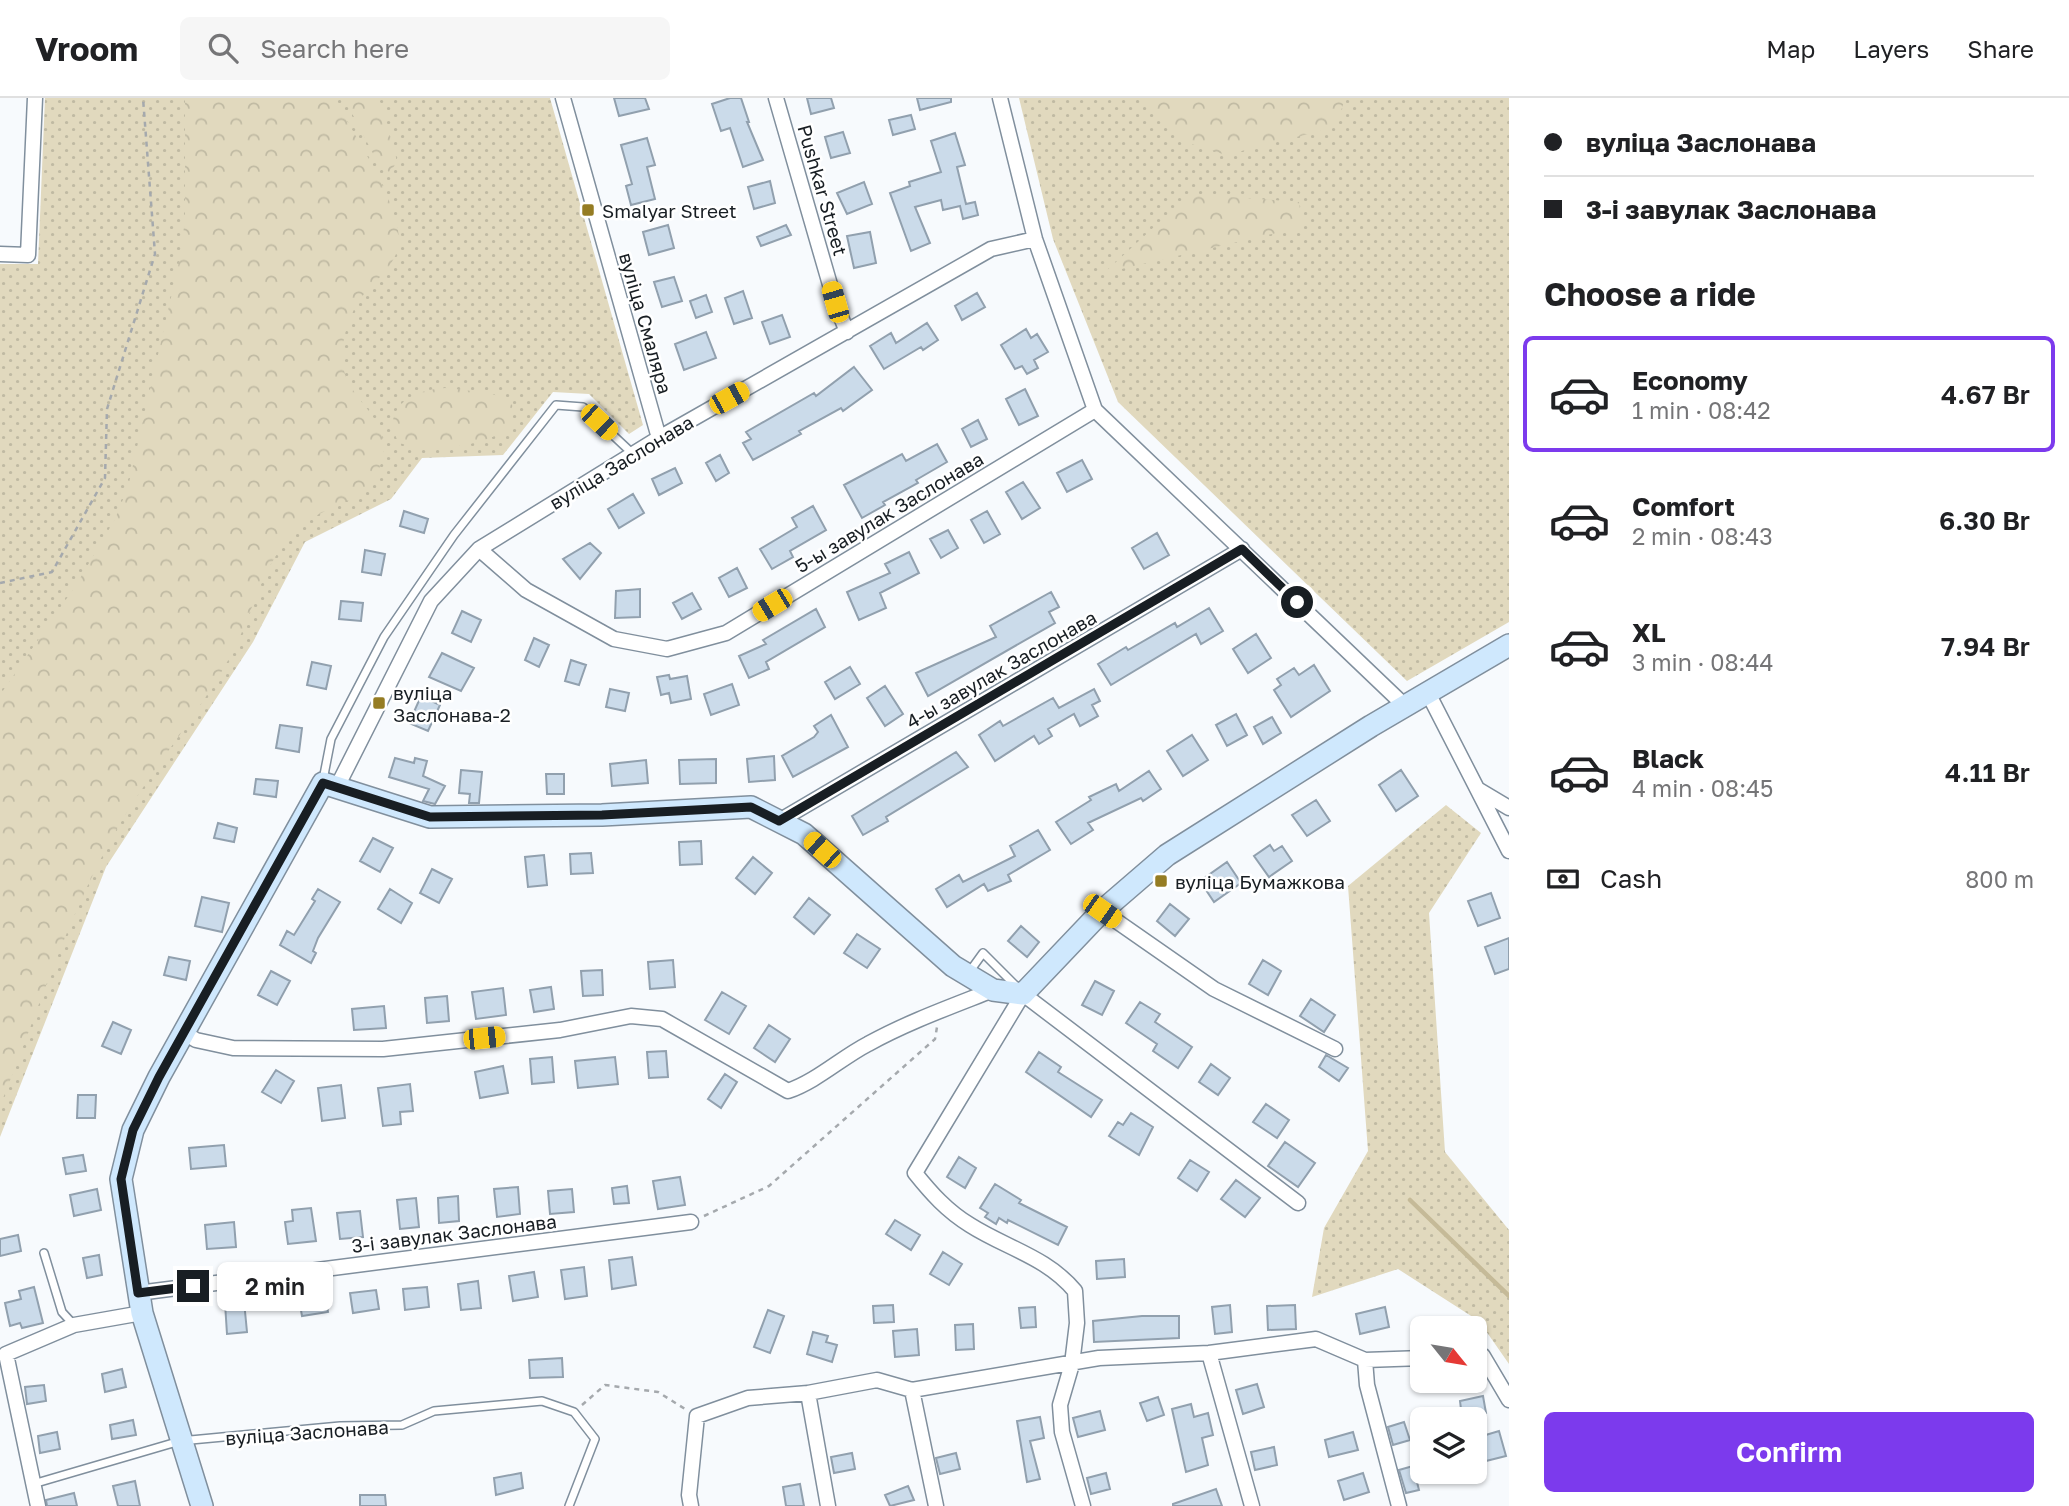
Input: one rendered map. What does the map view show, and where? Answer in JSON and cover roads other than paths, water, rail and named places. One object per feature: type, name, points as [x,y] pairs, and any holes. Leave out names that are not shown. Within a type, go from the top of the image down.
[{"type":"street","points":[[0,254],[28,254],[34,98]]},
{"type":"street","name":"вуліца Смаляра","points":[[563,98],[659,438]]},
{"type":"street","name":"Pushkar Street","points":[[776,98],[835,302],[847,332]]},
{"type":"street","points":[[1000,98],[1034,239],[1095,410],[1406,708]]},
{"type":"street","name":"вуліца Заслонава","points":[[202,1506],[140,1303],[121,1179],[133,1130],[159,1077],[330,785],[431,601],[479,549],[659,438],[991,249],[1034,239]]},
{"type":"street","name":"5-ы завулак Заслонава","points":[[479,549],[526,590],[614,639],[667,649],[726,633],[1095,410]]},
{"type":"street","name":"4-ы завулак Заслонава","points":[[779,821],[1242,549]]},
{"type":"street","points":[[1083,1506],[1062,1432],[1060,1405],[1072,1364],[1077,1323],[1075,1291],[1052,1267],[970,1225],[939,1202],[915,1173],[1023,994],[1102,911],[1167,855],[1371,726],[1406,708],[1509,645]]},
{"type":"street","points":[[1428,693],[1509,851]]},
{"type":"street","points":[[330,785],[430,817],[602,815],[751,807],[804,834],[953,966],[993,990],[1023,994],[1298,1203]]},
{"type":"street","points":[[1478,789],[1509,808]]},
{"type":"street","points":[[1102,911],[1214,989],[1335,1049]]},
{"type":"street","points":[[186,1034],[196,1040],[233,1048],[383,1049],[560,1030],[631,1016],[662,1019],[789,1091],[807,1085],[836,1061],[908,1022],[993,990]]},
{"type":"street","name":"3-і завулак Заслонава","points":[[140,1303],[691,1222]]},
{"type":"street","points":[[38,1506],[6,1354],[74,1325],[140,1303]]},
{"type":"street","points":[[691,1506],[689,1495],[697,1416],[748,1398],[808,1393],[877,1380],[912,1390],[1099,1358],[1209,1353],[1316,1339],[1365,1360],[1410,1358]]},
{"type":"street","points":[[1209,1353],[1252,1506]]},
{"type":"street","points":[[1365,1360],[1367,1385],[1399,1506]]},
{"type":"street","points":[[1488,1364],[1509,1400]]},
{"type":"street","points":[[912,1390],[936,1506]]},
{"type":"street","points":[[808,1393],[828,1506]]},
{"type":"lane","points":[[330,785],[331,738],[384,637],[454,535],[556,405],[583,407],[633,454]]},
{"type":"lane","points":[[967,974],[983,953],[1023,994]]},
{"type":"lane","points":[[44,1253],[62,1312],[74,1325]]},
{"type":"lane","name":"вуліца Заслонава","points":[[180,1441],[340,1426],[402,1425],[434,1411],[542,1401],[574,1412],[595,1439],[569,1506]]},
{"type":"lane","points":[[33,1484],[180,1441]]},
{"type":"waterway","points":[[1410,1200],[1509,1296]]},
{"type":"place","name":"Smalyar Street","points":[[588,210]]},
{"type":"place","name":"вуліца Заслонава-2","points":[[379,703]]},
{"type":"place","name":"вуліца Бумажкова","points":[[1161,881]]}]
